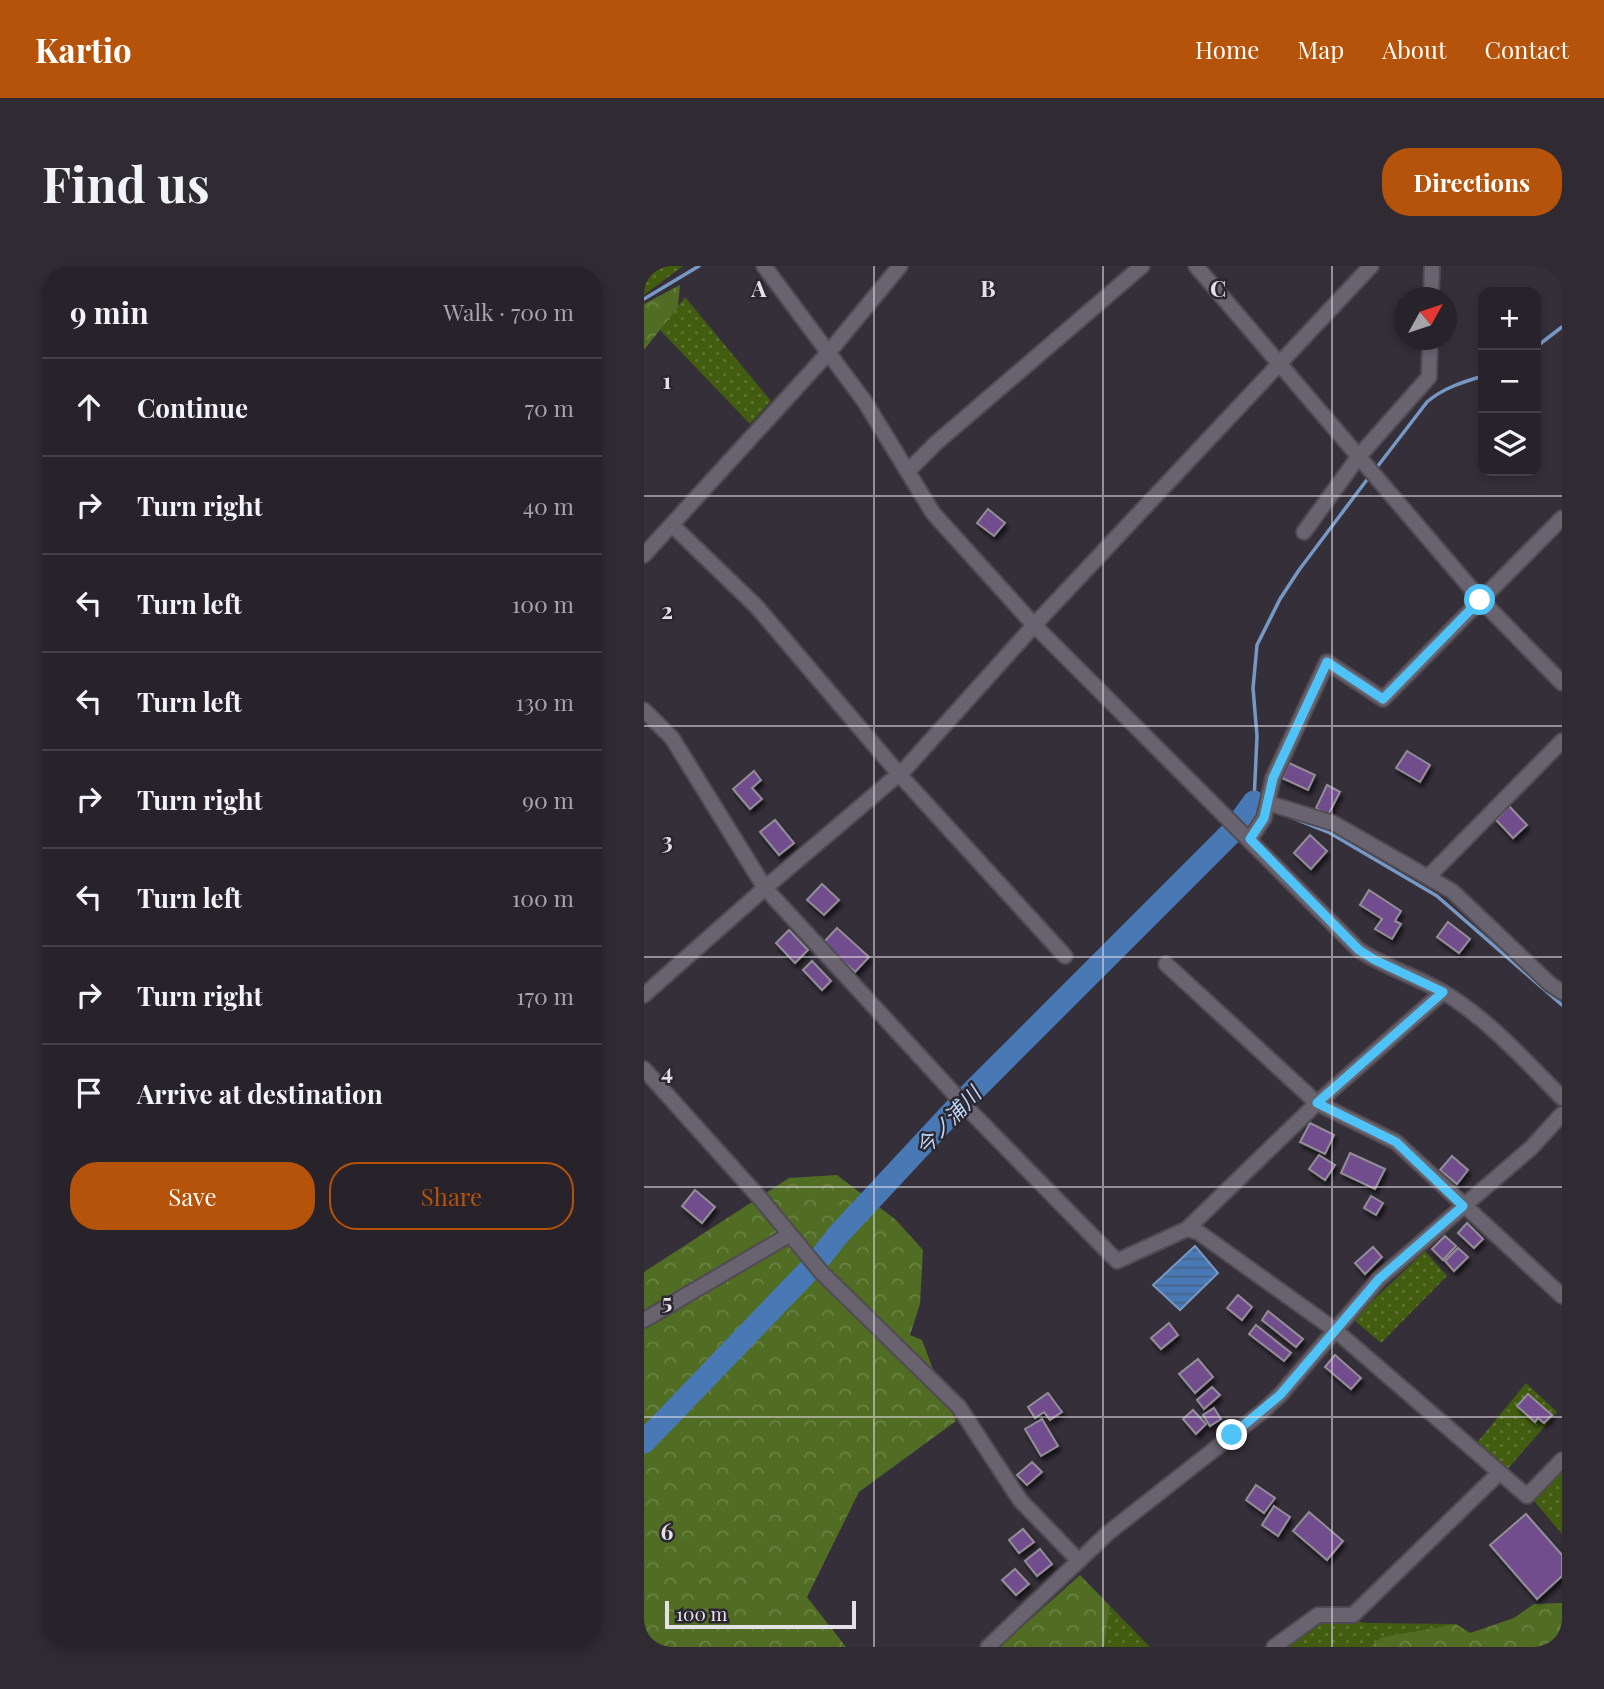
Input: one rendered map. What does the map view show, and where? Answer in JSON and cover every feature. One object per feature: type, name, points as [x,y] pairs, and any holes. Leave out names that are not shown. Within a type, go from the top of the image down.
[{"type":"street","points":[[764,266],[865,402],[933,513],[1034,625],[1359,950],[1443,992],[1516,1051],[1562,1098]]},
{"type":"street","points":[[644,555],[829,352],[900,266]]},
{"type":"street","points":[[908,471],[936,443],[1142,266]]},
{"type":"street","points":[[1196,266],[1480,600],[1562,682]]},
{"type":"street","points":[[644,995],[899,774],[1034,625],[1371,266]]},
{"type":"street","points":[[1431,287],[1432,266]]},
{"type":"street","points":[[1304,531],[1359,456],[1429,377],[1430,350]]},
{"type":"street","points":[[1250,839],[1264,818],[1273,778],[1327,662],[1383,699],[1562,518]]},
{"type":"street","points":[[671,525],[757,607],[899,774],[1065,956]]},
{"type":"street","points":[[644,710],[671,738],[765,888],[971,1112],[1117,1261],[1187,1229],[1317,1103],[1443,992]]},
{"type":"street","points":[[1429,876],[1562,741]]},
{"type":"street","points":[[1268,803],[1333,823],[1429,876],[1452,891],[1550,984],[1562,992]]},
{"type":"street","points":[[1166,964],[1317,1103],[1396,1142],[1562,1296]]},
{"type":"street","points":[[644,1069],[759,1197],[822,1273],[959,1407],[1020,1500],[1079,1561]]},
{"type":"street","points":[[988,1647],[1118,1525],[1280,1395],[1379,1279],[1531,1148],[1562,1114]]},
{"type":"street","points":[[1187,1229],[1198,1231],[1335,1330],[1527,1496],[1562,1460]]},
{"type":"street","points":[[644,1320],[789,1235]]},
{"type":"street","points":[[1274,1647],[1318,1615],[1353,1615],[1499,1473]]},
{"type":"green space","points":[[644,266],[683,266],[644,295]]},
{"type":"green space","points":[[680,285],[678,307],[644,350],[644,304]]},
{"type":"green space","points":[[685,297],[771,401],[750,424],[660,330]]},
{"type":"green space","points":[[837,1175],[896,1220],[923,1250],[920,1304],[910,1335],[922,1340],[956,1421],[859,1492],[807,1597],[846,1647],[644,1647],[644,1272],[789,1178]]},
{"type":"green space","points":[[1425,1251],[1447,1276],[1381,1343],[1353,1319]]},
{"type":"green space","points":[[1526,1383],[1557,1412],[1506,1471],[1476,1444]]},
{"type":"green space","points":[[1562,1471],[1562,1534],[1534,1501]]},
{"type":"green space","points":[[1080,1575],[1110,1606],[1104,1647],[999,1647]]},
{"type":"green space","points":[[1562,1603],[1562,1647],[1370,1647],[1382,1637],[1456,1624],[1470,1633],[1514,1618],[1534,1604]]},
{"type":"green space","points":[[1110,1606],[1150,1647],[1104,1647]]},
{"type":"green space","points":[[1318,1615],[1367,1623],[1456,1624],[1382,1637],[1370,1647],[1274,1647]]},
{"type":"water","points":[[1195,1246],[1218,1273],[1180,1310],[1153,1285]]},
{"type":"building","points":[[988,509],[1005,523],[994,536],[977,523]]},
{"type":"building","points":[[1407,751],[1430,765],[1420,782],[1396,768]]},
{"type":"building","points":[[1289,763],[1315,775],[1308,790],[1282,778]]},
{"type":"building","points":[[754,771],[761,780],[752,788],[762,799],[750,809],[733,789]]},
{"type":"building","points":[[1327,785],[1340,792],[1328,815],[1316,808]]},
{"type":"building","points":[[1509,806],[1527,825],[1513,838],[1496,820]]},
{"type":"building","points":[[775,820],[794,843],[779,855],[760,832]]},
{"type":"building","points":[[1310,835],[1327,851],[1311,869],[1294,853]]},
{"type":"building","points":[[822,884],[839,900],[824,915],[807,900]]},
{"type":"building","points":[[1369,890],[1401,911],[1395,921],[1401,924],[1392,939],[1375,929],[1382,919],[1360,905]]},
{"type":"building","points":[[1448,922],[1470,939],[1459,953],[1437,937]]},
{"type":"building","points":[[837,928],[869,957],[855,972],[823,943]]},
{"type":"building","points":[[789,930],[808,950],[795,963],[776,943]]},
{"type":"building","points":[[812,961],[831,981],[822,990],[803,970]]},
{"type":"building","points":[[1310,1123],[1334,1135],[1325,1154],[1300,1142]]},
{"type":"building","points":[[1350,1153],[1385,1169],[1375,1189],[1341,1173]]},
{"type":"building","points":[[1319,1155],[1335,1165],[1325,1180],[1309,1169]]},
{"type":"building","points":[[1452,1156],[1468,1170],[1457,1184],[1440,1170]]},
{"type":"building","points":[[695,1190],[715,1207],[702,1223],[682,1206]]},
{"type":"building","points":[[1371,1196],[1383,1203],[1376,1215],[1364,1208]]},
{"type":"building","points":[[1467,1223],[1483,1239],[1474,1248],[1458,1233]]},
{"type":"building","points":[[1445,1236],[1456,1246],[1443,1260],[1432,1249]]},
{"type":"building","points":[[1373,1247],[1382,1257],[1365,1274],[1355,1263]]},
{"type":"building","points":[[1458,1248],[1468,1257],[1454,1271],[1445,1261]]},
{"type":"building","points":[[1238,1295],[1252,1307],[1242,1320],[1227,1308]]},
{"type":"building","points":[[1268,1311],[1303,1339],[1296,1347],[1262,1320]]},
{"type":"building","points":[[1169,1323],[1178,1335],[1161,1349],[1151,1338]]},
{"type":"building","points":[[1256,1325],[1291,1353],[1284,1361],[1249,1334]]},
{"type":"building","points":[[1335,1355],[1361,1378],[1351,1389],[1325,1367]]},
{"type":"building","points":[[1198,1359],[1213,1377],[1195,1393],[1179,1374]]},
{"type":"building","points":[[1212,1387],[1220,1395],[1204,1409],[1197,1400]]},
{"type":"building","points":[[1048,1393],[1062,1412],[1050,1420],[1044,1412],[1035,1418],[1028,1407]]},
{"type":"building","points":[[1528,1394],[1552,1415],[1544,1423],[1538,1418],[1535,1422],[1517,1406]]},
{"type":"building","points":[[1214,1408],[1221,1419],[1210,1426],[1203,1415]]},
{"type":"building","points":[[1193,1410],[1206,1424],[1196,1434],[1183,1419]]},
{"type":"building","points":[[1042,1419],[1058,1446],[1041,1456],[1025,1429]]},
{"type":"building","points":[[1032,1462],[1042,1472],[1027,1485],[1017,1475]]},
{"type":"building","points":[[1256,1485],[1275,1498],[1264,1513],[1246,1500]]},
{"type":"building","points":[[1274,1506],[1290,1517],[1278,1536],[1262,1525]]},
{"type":"building","points":[[1309,1512],[1343,1541],[1327,1560],[1293,1531]]},
{"type":"building","points":[[1526,1514],[1562,1555],[1562,1576],[1537,1599],[1490,1545]]},
{"type":"building","points":[[1023,1529],[1034,1542],[1019,1553],[1009,1540]]},
{"type":"building","points":[[1040,1549],[1052,1564],[1037,1576],[1025,1561]]},
{"type":"building","points":[[1015,1569],[1029,1584],[1016,1595],[1002,1580]]},
{"type":"waterway","points":[[644,299],[699,266]]},
{"type":"waterway","points":[[1541,343],[1562,327]]},
{"type":"waterway","points":[[1374,471],[1427,402],[1446,389],[1478,378]]},
{"type":"waterway","points":[[1263,806],[1254,802],[1257,736],[1253,688],[1257,645],[1280,599],[1299,570],[1369,477]]},
{"type":"waterway","name":"今ノ浦川","points":[[644,1442],[816,1263],[838,1235],[956,1108],[1232,832],[1254,802]]},
{"type":"waterway","points":[[1290,817],[1330,833],[1437,896],[1562,1005]]},
{"type":"route","points":[[1232,1435],[1280,1395],[1379,1279],[1463,1206],[1396,1142],[1317,1103],[1443,992],[1359,950],[1250,839],[1264,818],[1273,778],[1327,662],[1383,699],[1480,600]]}]
